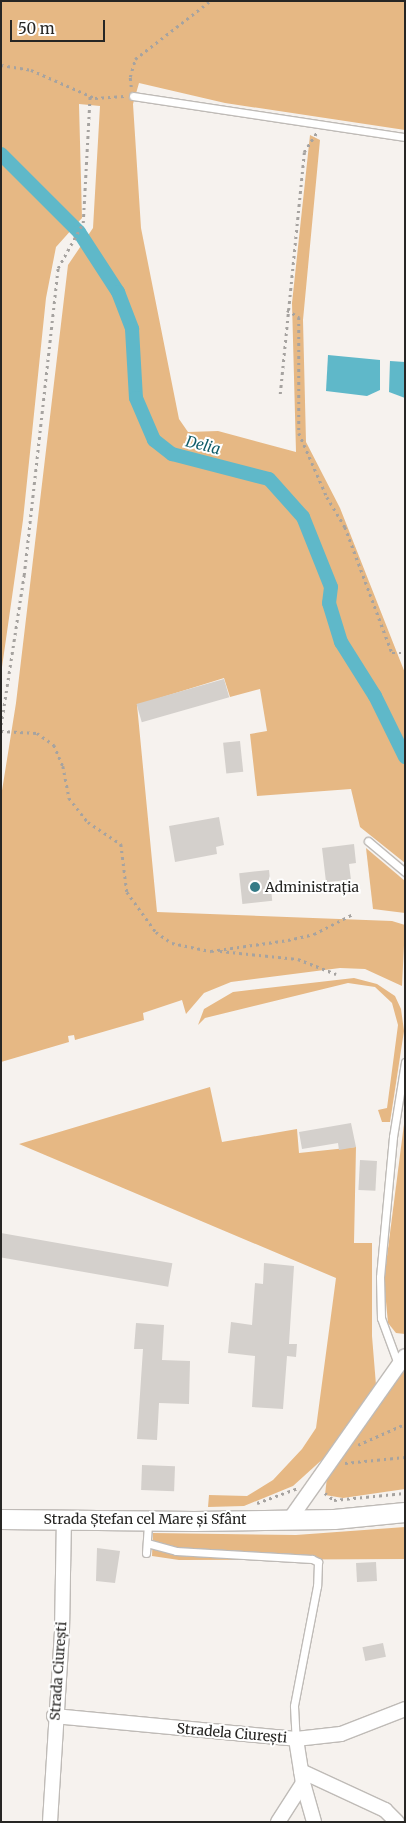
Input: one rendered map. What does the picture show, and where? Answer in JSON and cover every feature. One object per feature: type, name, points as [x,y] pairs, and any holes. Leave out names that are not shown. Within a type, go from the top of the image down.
[{"type":"main road","name":"Strada Ștefan cel Mare și Sfânt","points":[[1,1519],[334,1519],[405,1512]]},
{"type":"street","points":[[290,1518],[401,1360]]},
{"type":"street","name":"Strada Ciurești","points":[[50,1822],[54,1716],[62,1631],[64,1520]]},
{"type":"street","name":"Stradela Ciurești","points":[[54,1716],[296,1739],[341,1734],[405,1709]]},
{"type":"street","points":[[296,1739],[302,1777],[314,1822]]},
{"type":"street","points":[[278,1822],[302,1777]]},
{"type":"street","points":[[302,1777],[384,1810],[397,1822]]},
{"type":"lane","points":[[132,96],[405,137]]},
{"type":"lane","points":[[368,840],[405,872]]},
{"type":"lane","points":[[401,1360],[381,1318],[380,1277],[393,1136],[405,1062]]},
{"type":"lane","points":[[146,1553],[148,1520]]},
{"type":"lane","name":"Strada Ștefan cel Mare și Sfânt","points":[[147,1543],[176,1551],[312,1559],[319,1567],[294,1706],[296,1739]]},
{"type":"path","points":[[1,65],[31,70],[90,95],[132,96],[130,77],[136,59],[210,1]]},
{"type":"path","points":[[1,725],[24,575],[58,268],[69,244],[83,223],[90,95]]},
{"type":"path","points":[[280,394],[304,152],[322,124]]},
{"type":"path","points":[[287,310],[299,317],[298,433],[327,497],[345,527],[392,653],[405,653]]},
{"type":"path","points":[[1,731],[37,733],[54,745],[63,766],[69,798],[88,822],[121,844],[127,892],[136,908],[156,932],[172,943],[211,951],[255,952],[298,959],[336,974]]},
{"type":"path","points":[[211,951],[314,934],[350,915]]},
{"type":"path","points":[[356,1446],[405,1424]]},
{"type":"path","points":[[328,1465],[405,1457]]},
{"type":"path","points":[[254,1505],[294,1487],[323,1490],[334,1500],[405,1493]]},
{"type":"shaded area","points":[[1,1],[405,1],[405,130],[225,103],[139,83],[133,104],[141,228],[179,419],[188,432],[218,431],[296,452],[292,303],[310,135],[320,140],[303,320],[306,442],[340,508],[405,673],[405,863],[360,827],[351,789],[257,796],[250,734],[267,731],[260,689],[230,697],[224,678],[137,705],[157,912],[392,921],[405,925],[402,986],[365,969],[340,968],[231,982],[204,993],[186,1014],[182,1000],[143,1013],[144,1020],[75,1040],[74,1035],[68,1036],[69,1042],[1,1062],[1,797],[16,703],[68,265],[93,228],[100,106],[79,104],[82,218],[56,247],[46,298],[23,520],[1,674]]},
{"type":"shaded area","points":[[366,848],[405,881],[405,913],[373,909]]},
{"type":"shaded area","points":[[354,978],[377,984],[395,996],[401,1009],[404,1031],[390,1122],[382,1122],[378,1110],[387,1108],[398,1025],[392,1003],[375,987],[348,983],[205,1018],[198,1025],[204,1009],[233,992]]},
{"type":"shaded area","points":[[210,1087],[222,1142],[297,1129],[299,1153],[356,1147],[354,1243],[372,1243],[372,1336],[376,1385],[325,1457],[293,1486],[244,1506],[208,1507],[209,1495],[247,1496],[273,1480],[302,1449],[316,1428],[336,1278],[19,1144]]},
{"type":"shaded area","points":[[405,1116],[405,1334],[396,1333],[388,1323],[384,1280]]},
{"type":"shaded area","points":[[405,1368],[405,1489],[343,1498],[325,1495],[327,1477]]},
{"type":"shaded area","points":[[405,1527],[405,1559],[179,1560],[152,1556],[153,1533],[296,1535]]},
{"type":"water","points":[[328,355],[380,360],[380,390],[367,396],[326,391]]},
{"type":"water","points":[[390,361],[405,362],[405,398],[389,392]]},
{"type":"building","points":[[224,679],[229,697],[142,722],[137,704]]},
{"type":"building","points":[[240,741],[243,772],[226,774],[223,743]]},
{"type":"building","points":[[219,817],[224,845],[216,847],[217,854],[175,862],[169,826]]},
{"type":"building","points":[[354,844],[356,863],[349,864],[351,880],[326,882],[322,848]]},
{"type":"building","name":"Administrația","points":[[269,870],[272,901],[242,904],[239,873]]},
{"type":"building","points":[[351,1123],[356,1147],[339,1150],[338,1143],[302,1149],[299,1132]]},
{"type":"building","points":[[360,1160],[377,1161],[375,1191],[358,1190]]},
{"type":"building","points":[[1,1233],[172,1263],[168,1287],[1,1257]]},
{"type":"building","points":[[264,1263],[294,1266],[289,1344],[297,1344],[296,1357],[287,1356],[283,1409],[252,1407],[255,1356],[228,1353],[231,1322],[252,1325],[255,1283],[263,1284]]},
{"type":"building","points":[[136,1323],[164,1325],[162,1360],[190,1361],[189,1404],[159,1403],[157,1440],[137,1439],[143,1349],[134,1349]]},
{"type":"building","points":[[142,1465],[175,1466],[174,1491],[141,1490]]},
{"type":"building","points":[[97,1548],[120,1551],[115,1583],[96,1581]]},
{"type":"building","points":[[376,1562],[377,1581],[357,1582],[356,1563]]},
{"type":"building","points":[[383,1643],[386,1657],[365,1661],[362,1647]]},
{"type":"waterway","name":"Delia","points":[[1,154],[79,232],[118,292],[132,329],[136,398],[154,440],[172,454],[269,479],[303,517],[331,587],[329,603],[341,642],[375,696],[405,757]]},
{"type":"place","name":"Administrația","points":[[255,887]]}]
